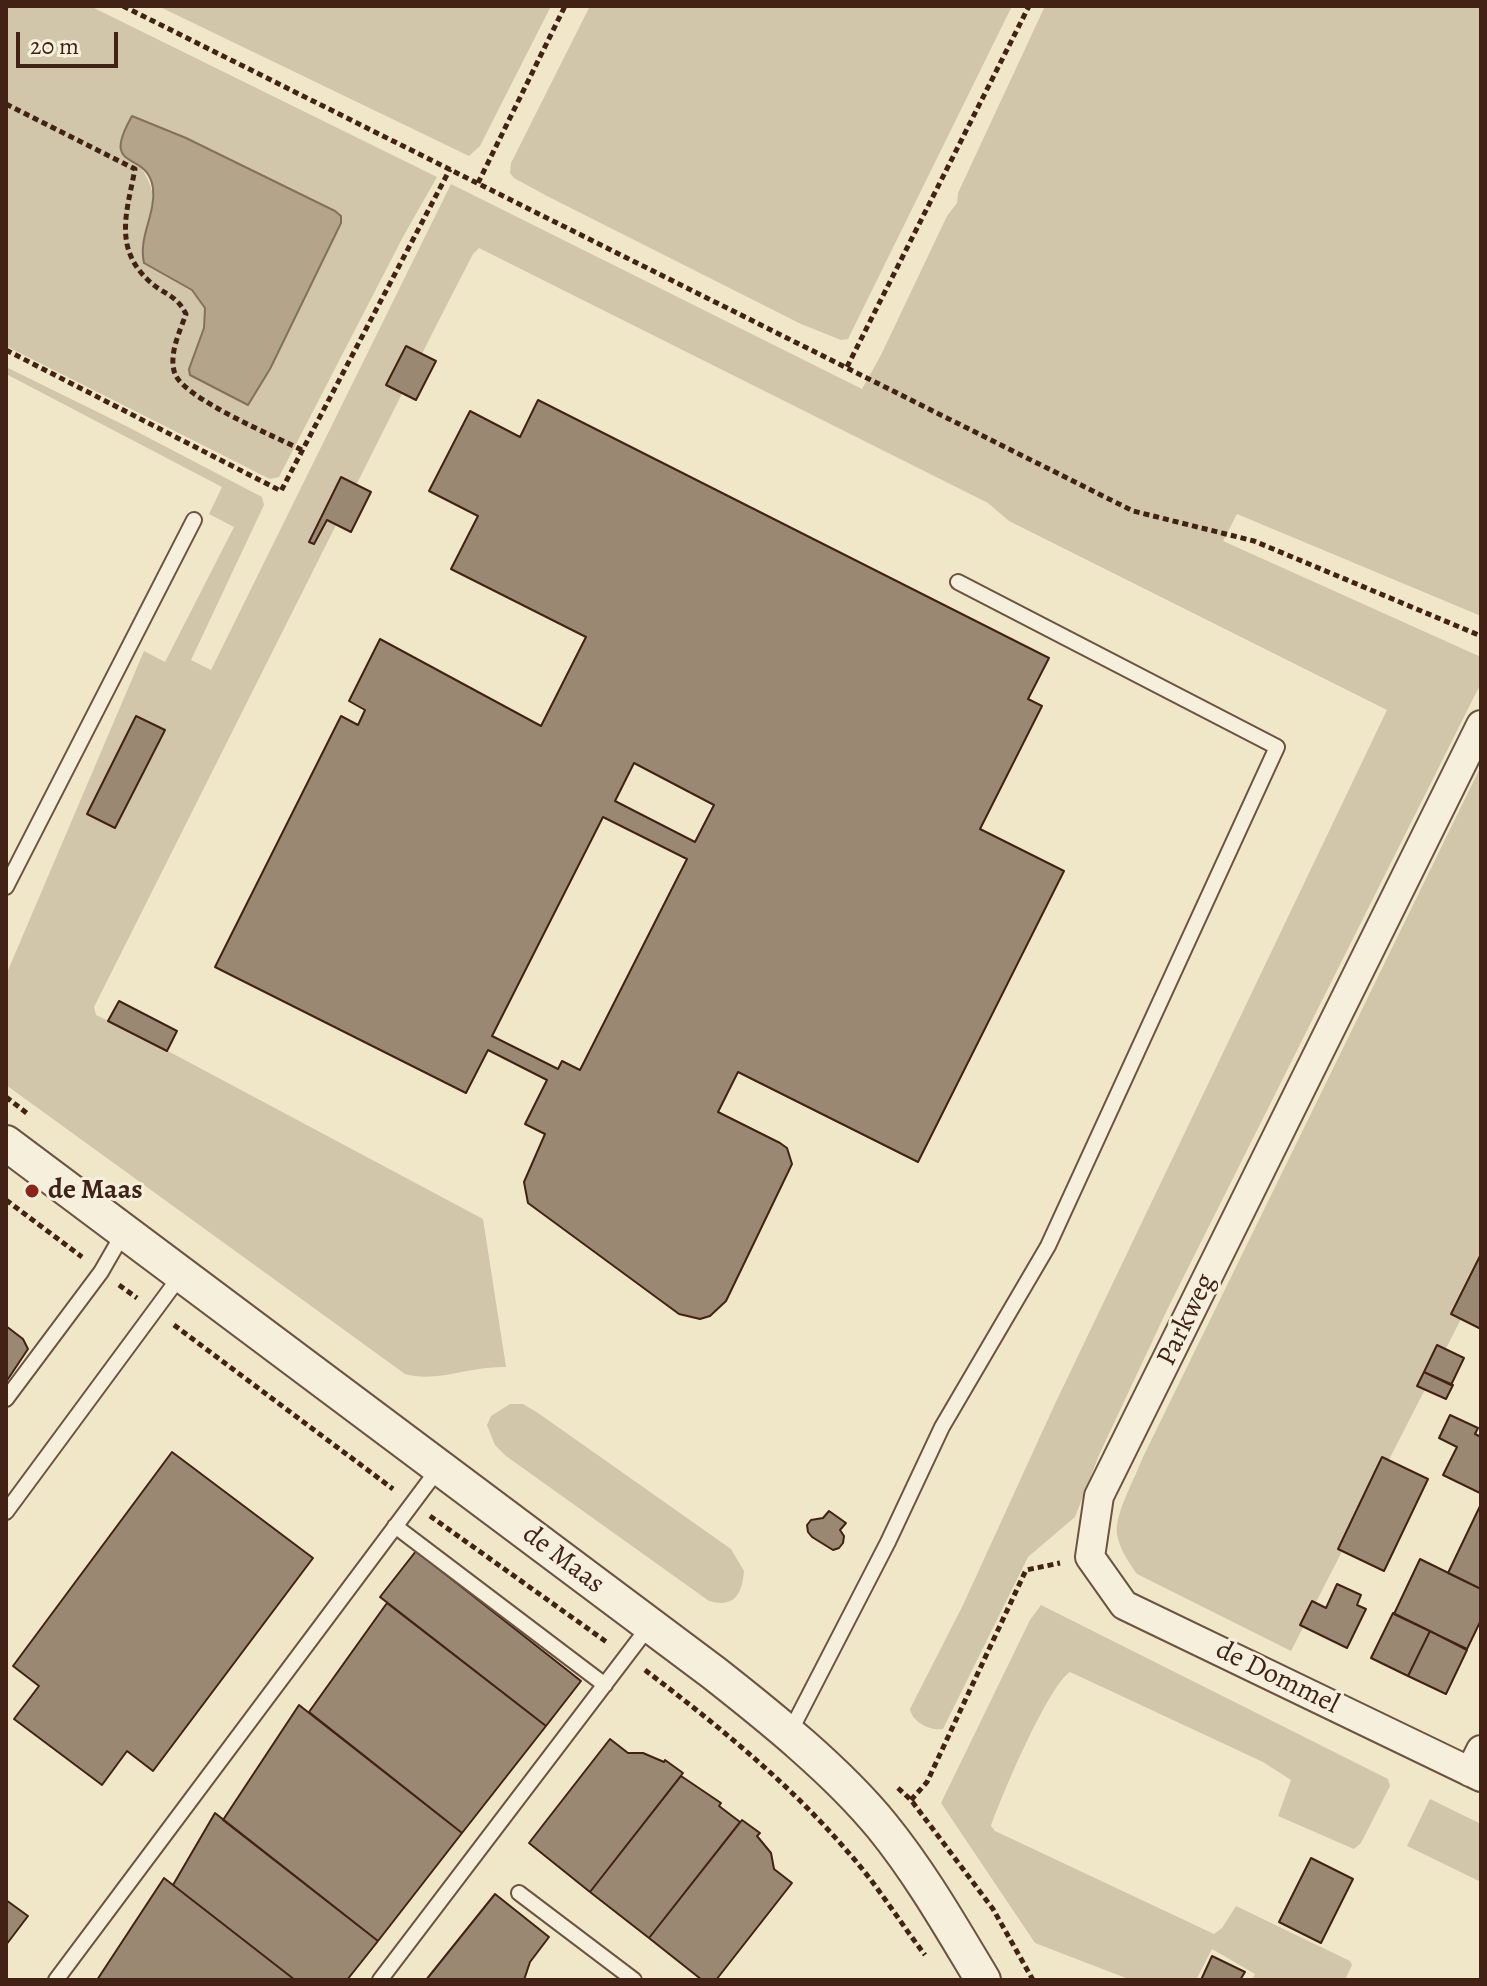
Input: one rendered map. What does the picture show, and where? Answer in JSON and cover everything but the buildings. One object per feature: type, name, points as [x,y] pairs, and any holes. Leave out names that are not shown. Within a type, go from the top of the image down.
[{"type":"street","name":"Parkweg","points":[[1090,1557],[1099,1496],[1481,725]]},
{"type":"street","name":"de Maas","points":[[6,1143],[727,1683],[808,1751],[881,1825],[932,1895],[983,1980]]},
{"type":"street","name":"de Dommel","points":[[1090,1557],[1124,1605],[1477,1766]]},
{"type":"lane","points":[[6,887],[194,520]]},
{"type":"lane","points":[[788,1735],[834,1650],[942,1427],[1048,1246],[1277,747],[958,582]]},
{"type":"lane","points":[[6,1399],[101,1272],[124,1232]]},
{"type":"lane","points":[[6,1512],[181,1275]]},
{"type":"lane","points":[[56,1980],[439,1467]]},
{"type":"lane","points":[[395,1526],[605,1685]]},
{"type":"lane","points":[[380,1980],[650,1625]]},
{"type":"lane","points":[[519,1893],[634,1980]]},
{"type":"path","points":[[123,6],[1133,511],[1254,541],[1481,636]]},
{"type":"path","points":[[478,183],[565,6]]},
{"type":"path","points":[[847,367],[1029,6]]},
{"type":"path","points":[[6,104],[135,169],[124,227],[130,260],[150,283],[179,300],[186,314],[175,345],[175,373],[187,389],[225,412],[302,450]]},
{"type":"path","points":[[6,350],[281,491],[450,169]]},
{"type":"path","points":[[849,1852],[911,1800],[927,1782],[1026,1570],[1090,1557]]},
{"type":"shaded area","points":[[6,6],[90,6],[437,177],[279,477],[270,479],[6,346]],"holes":[[[186,138],[341,216],[248,405],[190,375],[189,369],[204,328],[205,308],[192,290],[144,263],[144,237],[153,195],[141,168]]]},
{"type":"shaded area","points":[[158,6],[551,6],[480,146],[469,156]]},
{"type":"shaded area","points":[[590,6],[1012,6],[848,339],[841,340],[801,324],[547,196],[510,173],[511,163]]},
{"type":"shaded area","points":[[1045,6],[1481,6],[1481,616],[1237,514],[1223,541],[1481,657],[1481,683],[1167,1310],[1099,1455],[1075,1517],[1028,1557],[943,1729],[938,1729],[918,1722],[910,1709],[963,1605],[1054,1406],[1387,710],[1009,521],[988,503],[479,248],[439,320],[94,1007],[96,1015],[483,1219],[506,1367],[430,1377],[405,1374],[6,1085],[6,975],[144,651],[165,662],[234,527],[209,514],[222,487],[6,374],[6,367],[262,497],[264,505],[191,660],[211,670],[451,184],[862,389],[947,216],[957,203],[958,193]]},
{"type":"shaded area","points":[[132,116],[186,138],[341,216],[341,223],[270,369],[248,405],[190,375],[189,369],[204,328],[205,308],[192,290],[144,263],[143,244],[153,188],[143,168],[123,154],[123,134]]},
{"type":"shaded area","points":[[1481,766],[1481,1280],[1291,1651],[1137,1574],[1118,1539],[1117,1526],[1143,1457]]},
{"type":"shaded area","points":[[510,1404],[523,1404],[538,1413],[731,1549],[744,1571],[735,1598],[725,1603],[709,1601],[506,1456],[495,1445],[487,1425],[491,1416]]},
{"type":"shaded area","points":[[1041,1605],[1388,1779],[1390,1786],[1361,1843],[1354,1849],[1278,1816],[1291,1780],[1263,1762],[1070,1672],[1050,1698],[1026,1743],[991,1826],[995,1831],[1214,1934],[1222,1928],[1236,1906],[1350,1961],[1352,1965],[1345,1980],[1252,1980],[1255,1974],[1212,1949],[1196,1980],[1131,1980],[1035,1943],[941,1803],[1030,1620]]},
{"type":"shaded area","points":[[1430,1799],[1481,1824],[1481,1882],[1407,1846]]},
{"type":"place","name":"de Maas","points":[[32,1191]]}]
